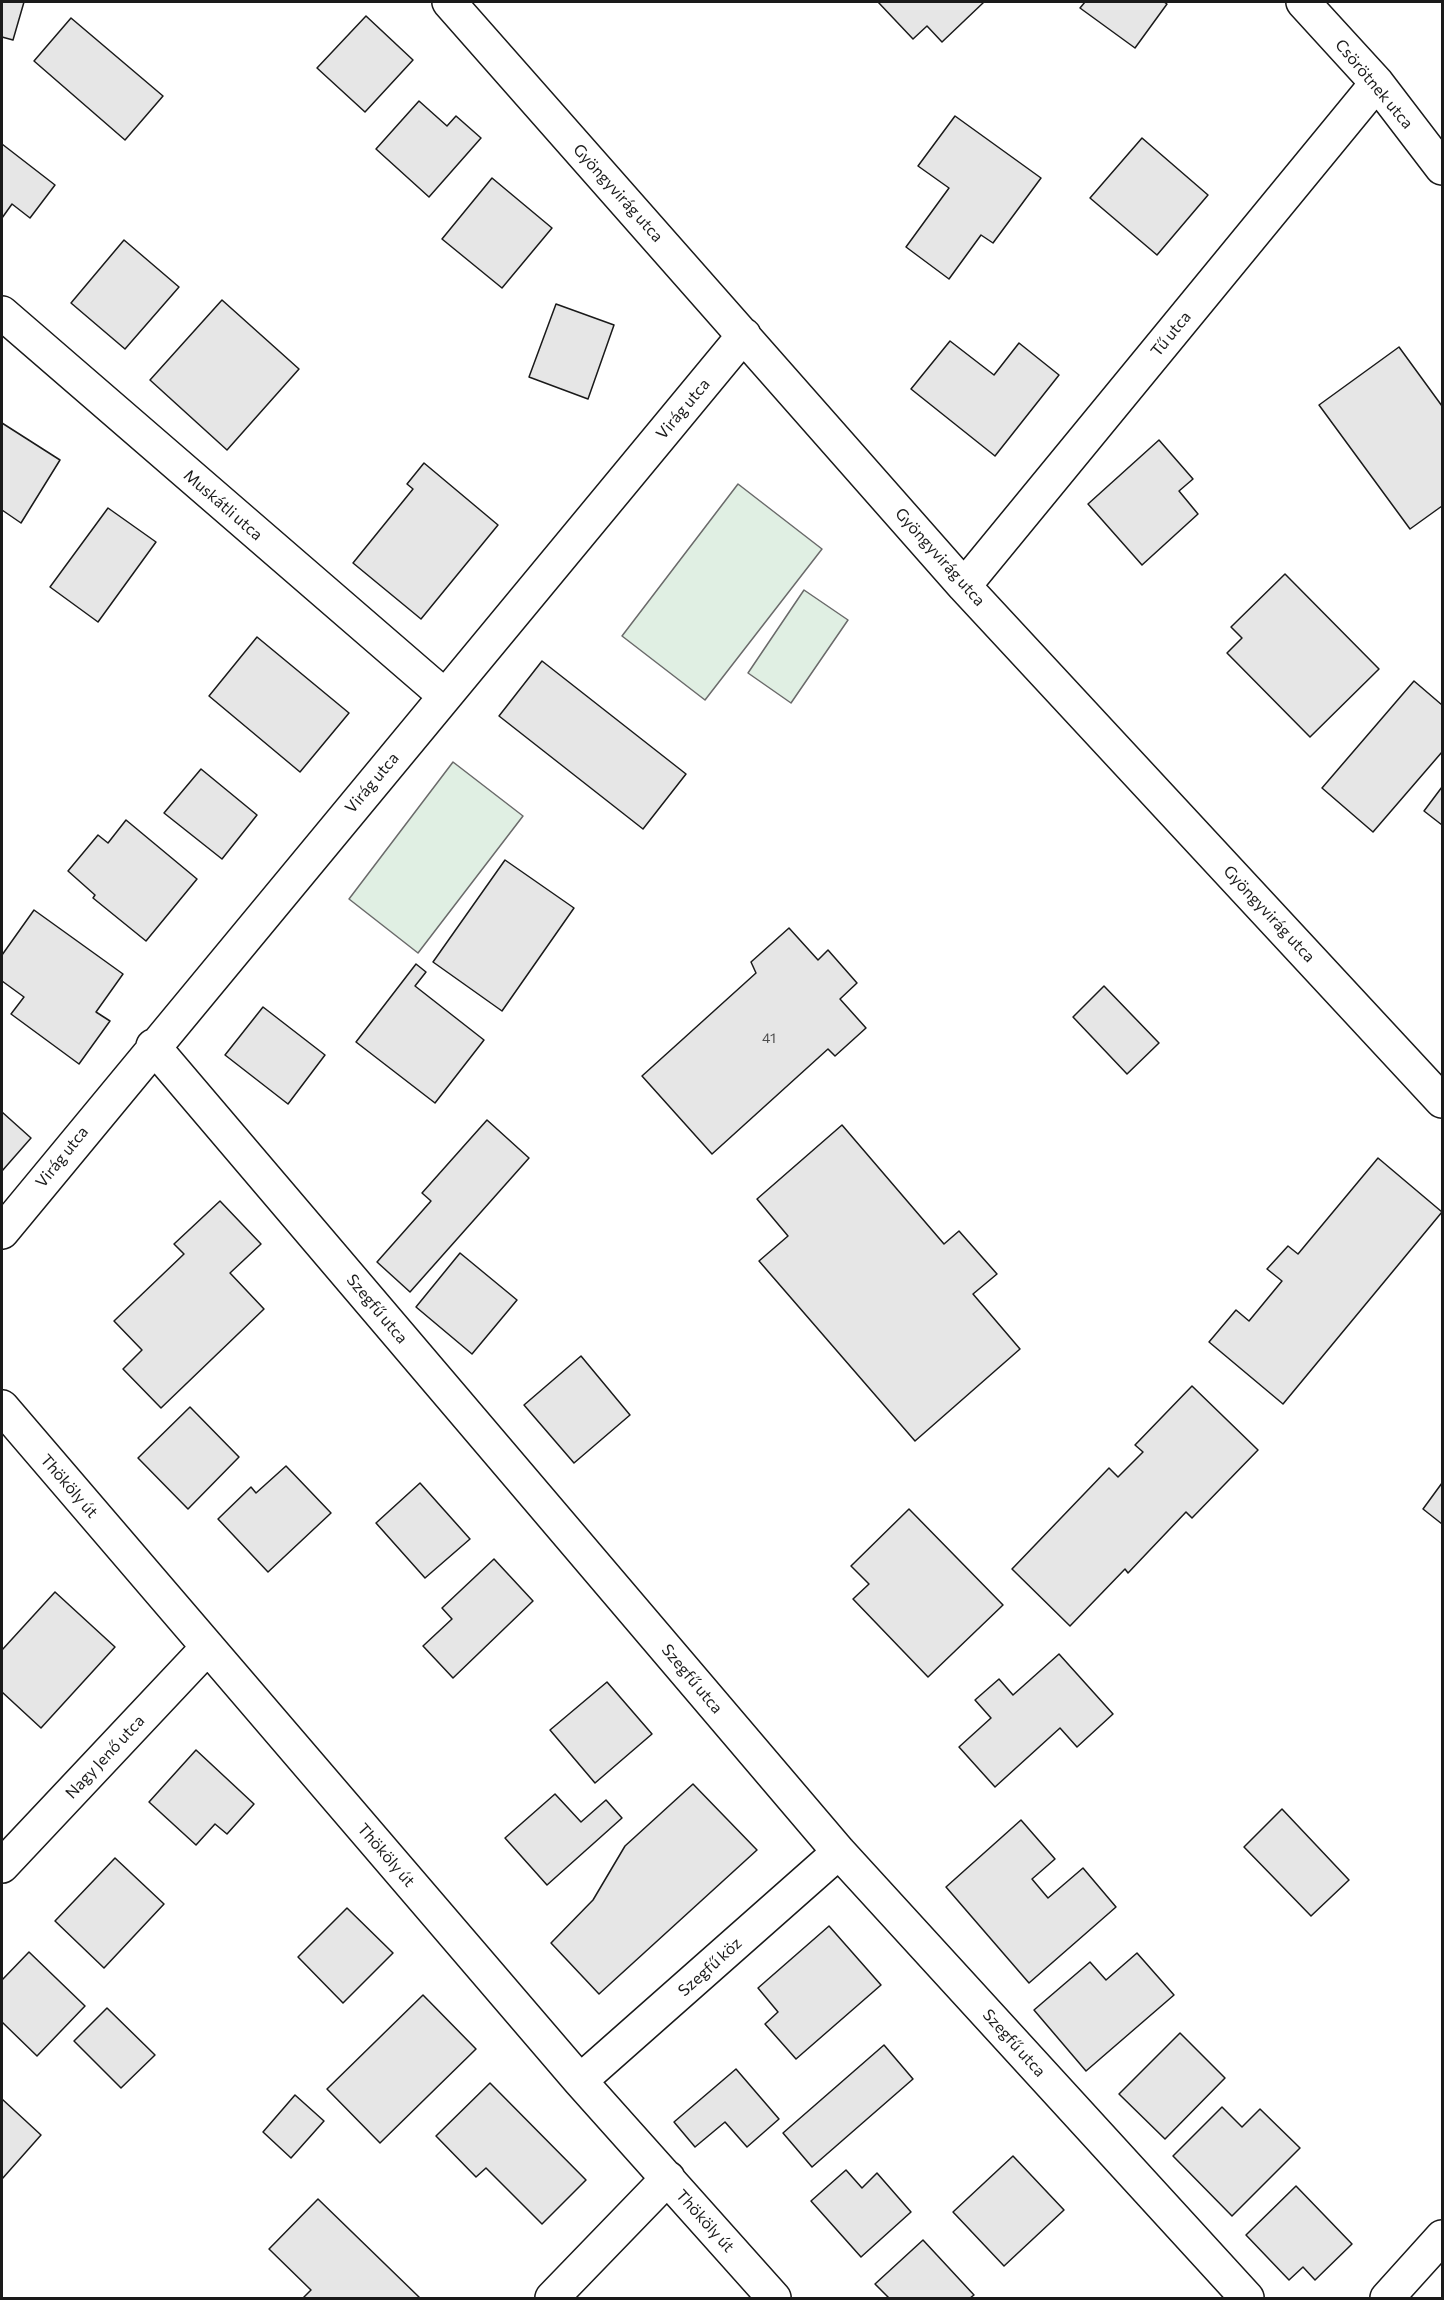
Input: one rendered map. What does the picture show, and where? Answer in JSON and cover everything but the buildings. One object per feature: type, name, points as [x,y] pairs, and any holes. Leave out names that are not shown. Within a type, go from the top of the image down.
[{"type":"street","name":"Gyöngyvirág utca","points":[[449,2],[964,586],[1443,1101]]},
{"type":"street","name":"Csörötnek utca","points":[[1303,2],[1377,83],[1443,168]]},
{"type":"street","name":"Tű utca","points":[[964,586],[1377,83]]},
{"type":"street","name":"Muskátli utca","points":[[2,314],[445,696]]},
{"type":"street","name":"Virág utca","points":[[2,1232],[153,1046],[744,335]]},
{"type":"street","name":"Szegfű utca","points":[[153,1046],[839,1852],[1247,2298]]},
{"type":"street","name":"Thököly út","points":[[2,1407],[580,2081],[774,2298]]},
{"type":"street","name":"Nagy Jenő utca","points":[[2,1866],[208,1647]]},
{"type":"street","name":"Szegfű köz","points":[[580,2081],[839,1852]]},
{"type":"street","points":[[552,2298],[668,2178]]},
{"type":"street","points":[[1387,2298],[1443,2237]]},
{"type":"green space","points":[[738,484],[822,549],[705,700],[622,636]]},
{"type":"green space","points":[[804,590],[848,620],[791,703],[748,673]]},
{"type":"green space","points":[[453,762],[523,816],[418,953],[349,899]]}]
